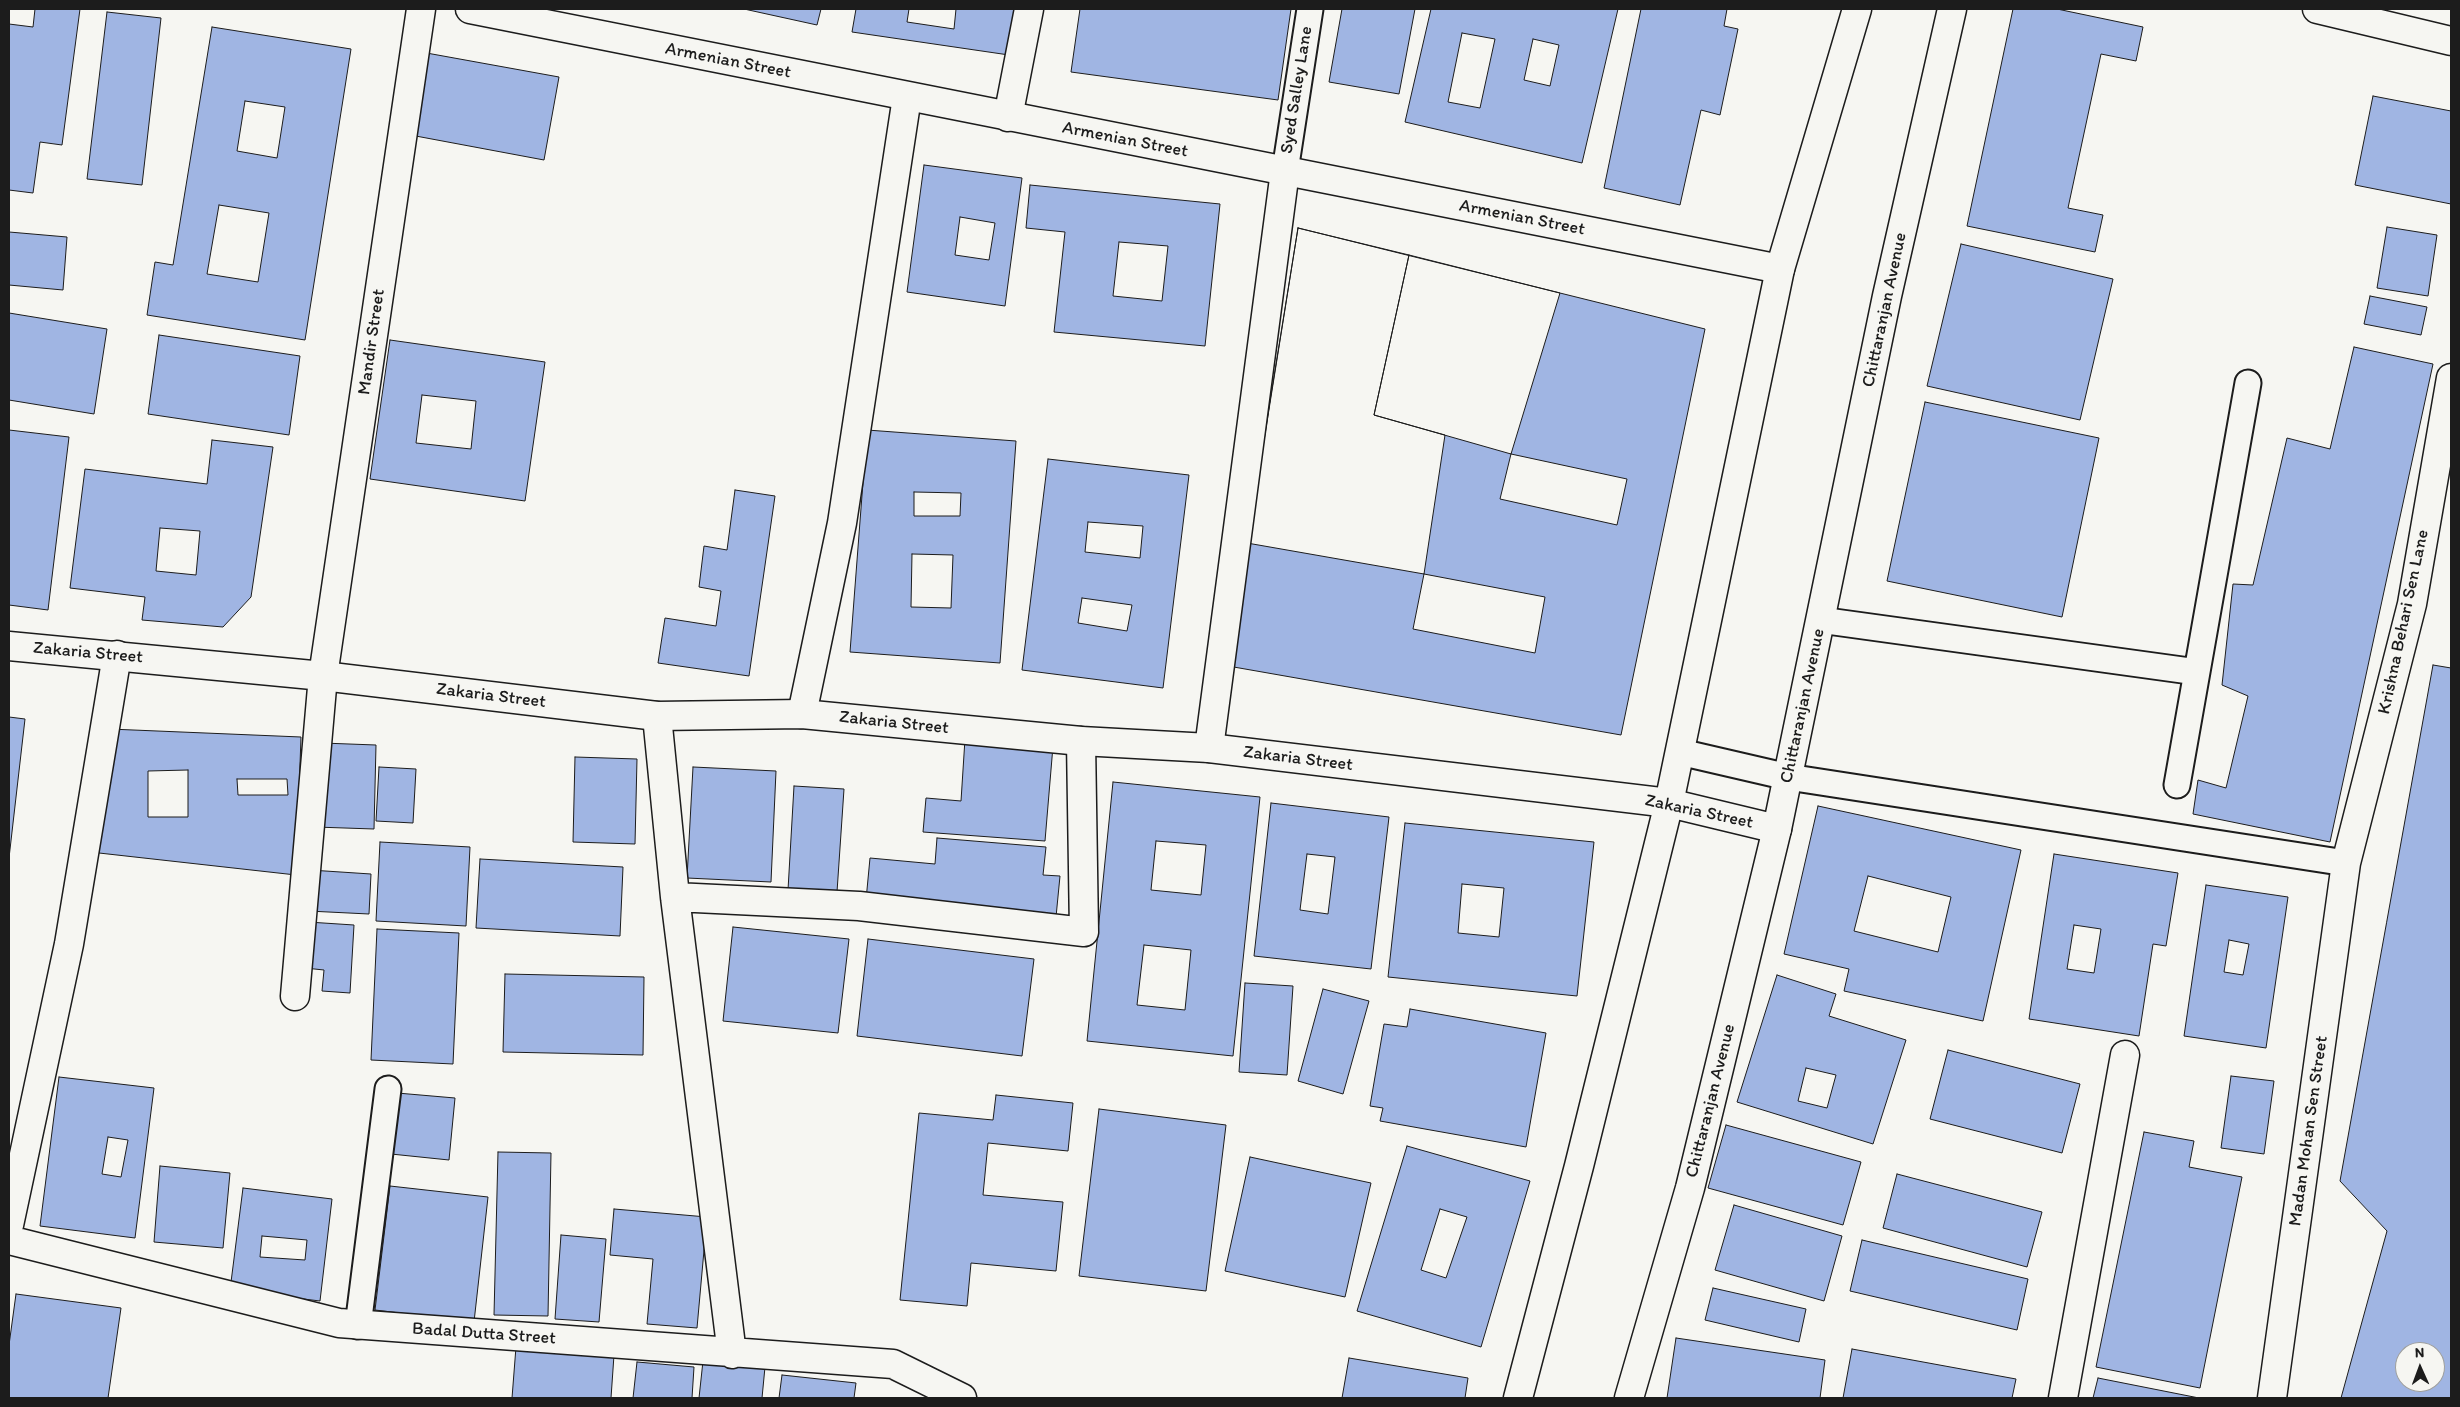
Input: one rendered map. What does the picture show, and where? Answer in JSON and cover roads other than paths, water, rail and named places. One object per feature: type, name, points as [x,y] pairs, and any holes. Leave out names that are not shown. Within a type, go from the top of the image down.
[{"type":"street","name":"Mandir Street","points":[[295,996],[323,676],[421,9]]},
{"type":"street","name":"Armenian Street","points":[[470,9],[1780,269]]},
{"type":"street","points":[[1008,117],[1029,9]]},
{"type":"street","points":[[1518,1398],[1581,1157],[1669,803],[1780,269],[1857,9]]},
{"type":"street","name":"Chittaranjan Avenue","points":[[1629,1398],[1690,1188],[1776,829],[1887,296],[1952,9]]},
{"type":"street","points":[[2317,9],[2451,41]]},
{"type":"street","points":[[802,714],[842,523],[906,97]]},
{"type":"street","points":[[1209,748],[1285,171]]},
{"type":"street","name":"Krishna Behari Sen Lane","points":[[2346,863],[2412,604],[2451,378]]},
{"type":"street","name":"Zakaria Street","points":[[9,646],[323,676],[657,716],[802,714],[1081,741],[1209,748],[1669,803],[1776,829]]},
{"type":"street","points":[[9,1225],[69,944],[118,655]]},
{"type":"street","points":[[657,716],[675,897],[732,1354]]},
{"type":"street","points":[[675,897],[858,906],[1084,932],[1081,741]]},
{"type":"street","name":"Madan Mohan Sen Street","points":[[2272,1398],[2346,863]]},
{"type":"street","points":[[2063,1398],[2125,1055]]},
{"type":"street","name":"Badal Dutta Street","points":[[9,1240],[339,1323],[358,1326],[708,1349],[732,1354],[893,1364],[962,1398]]},
{"type":"lane","name":"Syed Salley Lane","points":[[1285,171],[1310,9]]},
{"type":"lane","points":[[2177,785],[2248,383]]},
{"type":"lane","points":[[1820,620],[2197,672]]},
{"type":"lane","points":[[1680,752],[1788,777],[2346,863]]},
{"type":"lane","points":[[358,1326],[388,1089]]}]
